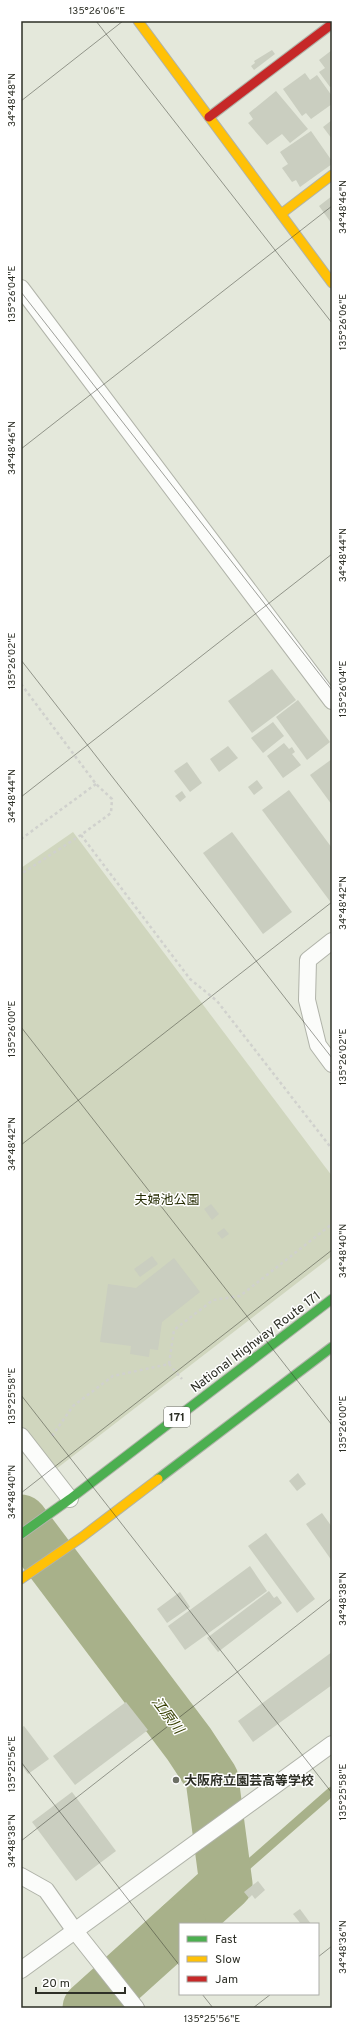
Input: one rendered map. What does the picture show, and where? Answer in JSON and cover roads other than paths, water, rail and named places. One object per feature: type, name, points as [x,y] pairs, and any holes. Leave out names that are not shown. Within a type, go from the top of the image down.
[{"type":"main road","points":[[138,21],[332,284]]},
{"type":"main road","points":[[209,117],[332,24]]},
{"type":"main road","points":[[281,214],[332,175]]},
{"type":"main road","name":"National Highway Route 171","points":[[21,1534],[70,1499],[332,1299]]},
{"type":"main road","points":[[21,1579],[82,1537],[332,1347]]},
{"type":"lane","points":[[21,288],[332,701]]},
{"type":"lane","points":[[332,941],[308,960],[307,1000],[318,1045],[332,1064]]},
{"type":"lane","points":[[21,1436],[70,1499]]},
{"type":"lane","points":[[21,1970],[332,1744]]},
{"type":"lane","points":[[21,1876],[46,1890],[75,1931],[136,2008]]},
{"type":"waterway","name":"江原川","points":[[21,1521],[189,1744],[212,1779],[226,1884],[183,1923]]},
{"type":"waterway","points":[[226,1884],[332,1791]]},
{"type":"waterway","name":"江原川","points":[[89,2008],[179,1927]]},
{"type":"place","name":"大阪府立園芸高等学校","points":[[176,1780]]},
{"type":"park label","name":"夫婦池公園","points":[[167,1199]]}]
